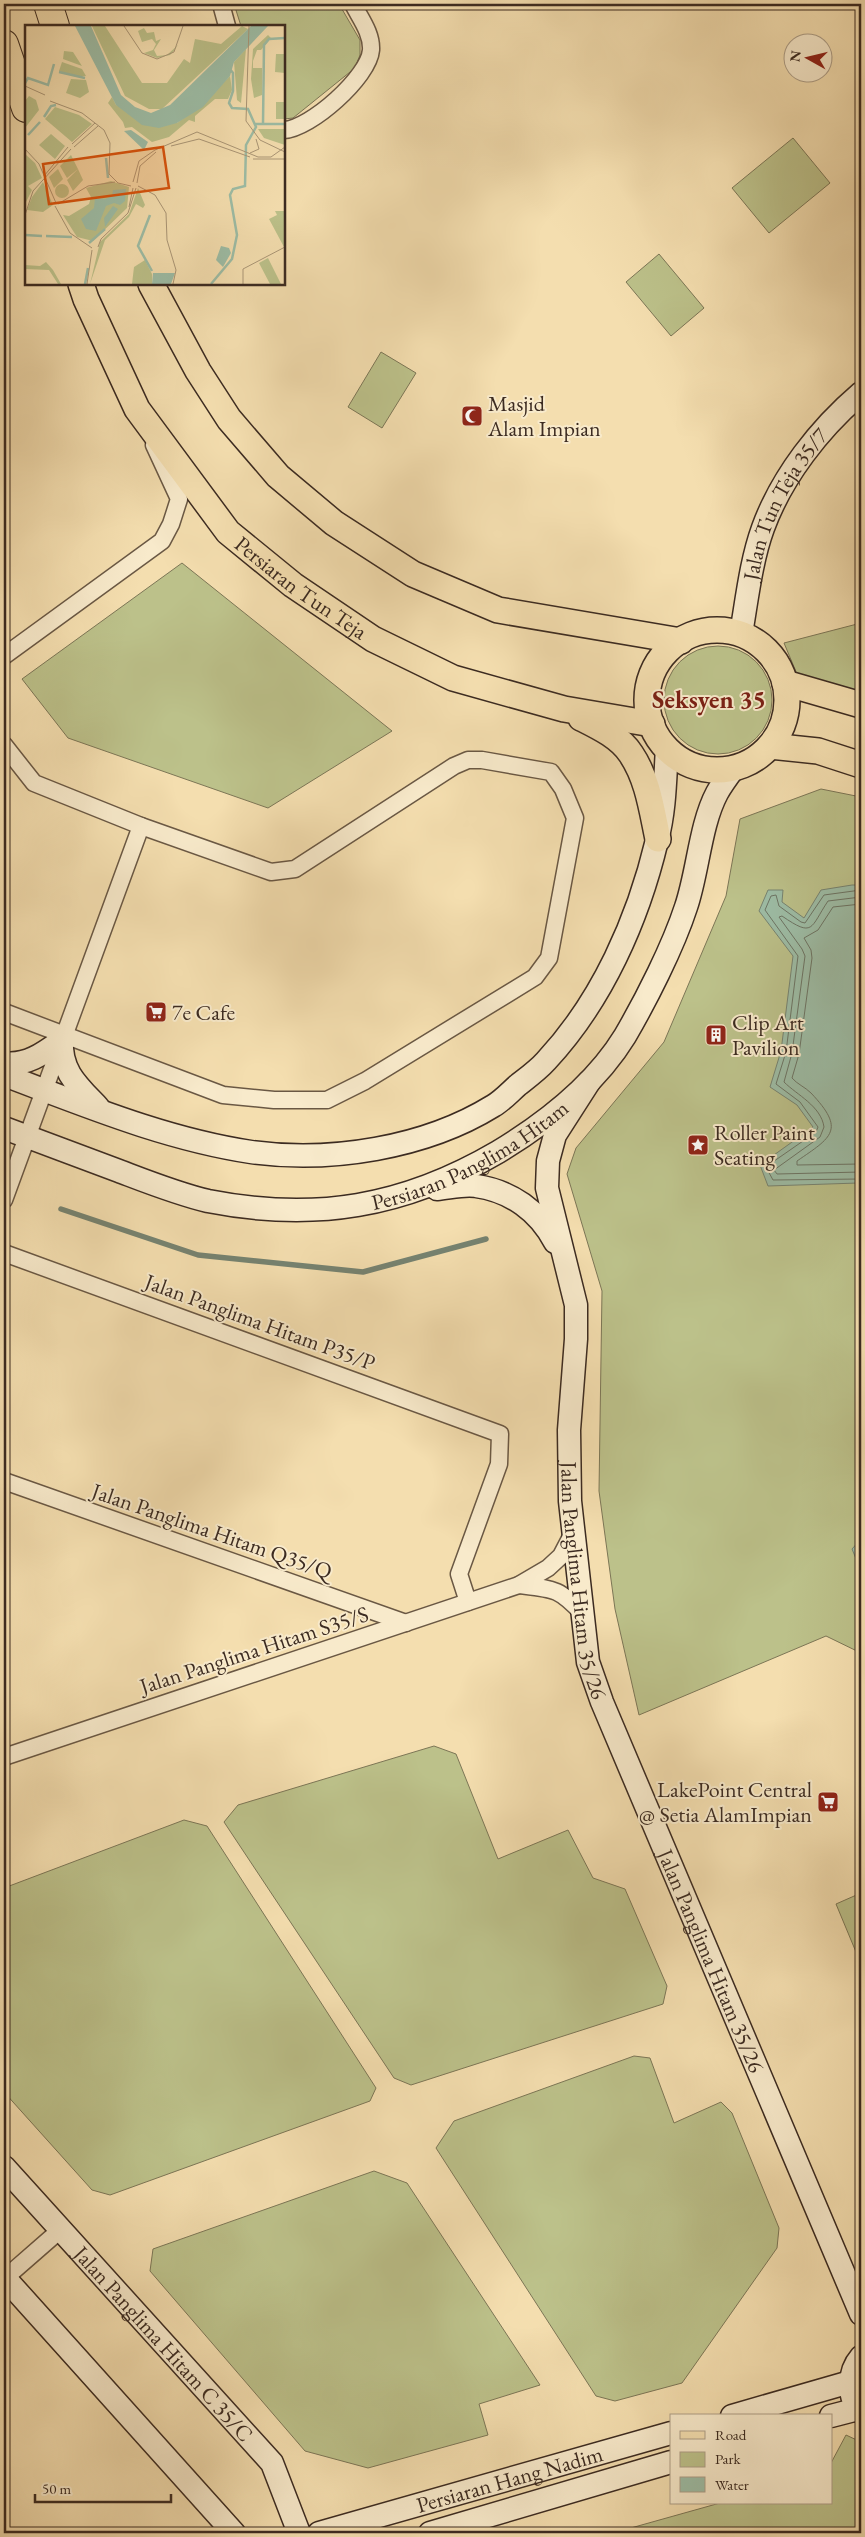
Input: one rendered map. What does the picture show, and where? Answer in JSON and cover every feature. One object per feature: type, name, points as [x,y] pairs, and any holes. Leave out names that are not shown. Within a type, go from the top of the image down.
[{"type":"highway","points":[[48,4],[56,25]]},
{"type":"highway","points":[[4,44],[25,105]]},
{"type":"main road","name":"Persiaran Tun Teja","points":[[81,285],[137,409],[228,532],[293,585],[373,639],[452,678],[564,709],[652,724]]},
{"type":"main road","points":[[152,285],[198,371],[229,419],[278,476],[334,523],[414,574],[498,610],[681,641]]},
{"type":"main road","points":[[708,630],[725,630],[742,634],[756,641],[770,652],[779,666],[786,683],[787,705],[782,727],[770,746],[754,760],[734,768],[712,770],[691,765],[672,754],[658,738],[652,724],[647,696],[652,676],[662,657],[681,641],[692,634],[708,630]]},
{"type":"main road","points":[[786,683],[861,705]]},
{"type":"main road","points":[[564,709],[608,732],[631,754],[648,791],[658,839]]},
{"type":"main road","points":[[770,746],[818,751],[861,765]]},
{"type":"street","points":[[221,4],[228,25]]},
{"type":"street","points":[[285,130],[297,128],[311,120],[338,99],[364,68],[371,50],[368,31],[353,4]]},
{"type":"street","name":"Jalan Tun Teja 35/7","points":[[742,634],[763,529],[786,480],[834,417],[861,393]]},
{"type":"street","points":[[4,656],[162,541],[172,524],[179,499],[137,409]]},
{"type":"street","points":[[4,745],[34,783],[141,826],[271,872],[288,871],[454,766],[468,760],[551,772],[563,789],[575,818],[549,958],[535,977],[364,1081],[327,1100],[274,1100],[223,1095],[63,1038],[4,1012]]},
{"type":"street","name":"Persiaran Panglima Hitam","points":[[4,1075],[190,1140],[253,1152],[302,1156],[345,1154],[381,1148],[452,1126],[494,1106],[546,1062],[588,1008],[629,931],[658,839],[665,791],[667,748]]},
{"type":"street","name":"Persiaran Panglima Hitam","points":[[4,1128],[150,1183],[206,1200],[245,1207],[310,1212],[365,1204],[416,1192],[473,1166],[532,1131],[589,1082],[624,1038],[669,950],[686,906],[716,795],[734,768]]},
{"type":"street","points":[[4,1200],[141,826]]},
{"type":"street","points":[[4,1063],[22,1062],[38,1057],[63,1038]]},
{"type":"street","points":[[63,1038],[61,1055],[65,1067],[77,1086],[102,1110]]},
{"type":"street","name":"Jalan Panglima Hitam 35/26","points":[[589,1082],[555,1134],[548,1161],[547,1188],[576,1305],[576,1340],[569,1430],[570,1501],[588,1662],[602,1702],[861,2314]]},
{"type":"street","name":"Jalan Panglima Hitam 35/26","points":[[416,1192],[475,1185],[511,1196],[532,1211],[550,1233],[569,1273]]},
{"type":"street","name":"Jalan Panglima Hitam P35/P","points":[[4,1253],[500,1434],[499,1464],[459,1574],[468,1602]]},
{"type":"street","name":"Jalan Panglima Hitam Q35/Q","points":[[4,1481],[406,1623]]},
{"type":"street","name":"Jalan Panglima Hitam S35/S","points":[[4,1757],[519,1585],[548,1568],[561,1556],[574,1531]]},
{"type":"street","name":"Jalan Panglima Hitam S35/S","points":[[519,1585],[551,1588],[565,1594],[583,1614]]},
{"type":"street","name":"Jalan Panglima Hitam C 35/C","points":[[4,2168],[59,2231],[272,2463],[299,2533]]},
{"type":"street","points":[[59,2231],[4,2278],[234,2533]]},
{"type":"street","points":[[832,2416],[860,2410],[852,2396],[850,2382],[852,2371],[861,2356]]},
{"type":"street","points":[[739,2414],[850,2382]]},
{"type":"street","name":"Persiaran Hang Nadim","points":[[319,2533],[670,2433]]},
{"type":"street","name":"Persiaran Hang Nadim","points":[[430,2533],[670,2462]]},
{"type":"green space","points":[[234,4],[339,4],[360,40],[360,55],[355,68],[293,118],[285,119],[285,25],[241,25]]},
{"type":"green space","points":[[793,138],[830,183],[769,233],[732,188]]},
{"type":"green space","points":[[659,254],[704,308],[671,336],[626,282]]},
{"type":"green space","points":[[381,352],[416,373],[382,428],[348,407]]},
{"type":"green space","points":[[182,563],[392,731],[268,808],[68,738],[22,679]]},
{"type":"green space","points":[[861,623],[861,695],[797,674],[784,643]]},
{"type":"green space","points":[[718,646],[739,650],[756,662],[768,679],[772,700],[768,721],[756,738],[739,750],[718,754],[697,750],[680,738],[668,721],[664,700],[668,679],[680,662],[697,650]]},
{"type":"green space","points":[[821,789],[861,797],[861,1653],[826,1636],[639,1715],[615,1609],[599,1491],[602,1291],[567,1174],[576,1148],[664,1042],[726,896],[740,819]]},
{"type":"green space","points":[[434,1746],[456,1754],[498,1859],[568,1830],[593,1878],[625,1889],[667,1986],[663,2004],[411,2085],[394,2078],[224,1822],[238,1805]]},
{"type":"green space","points":[[184,1820],[207,1826],[376,2088],[370,2101],[110,2195],[92,2190],[4,2092],[4,1888]]},
{"type":"green space","points":[[861,1893],[861,1964],[836,1904]]},
{"type":"green space","points":[[634,2056],[650,2058],[674,2123],[721,2102],[732,2113],[779,2228],[777,2248],[682,2383],[615,2401],[596,2396],[436,2148],[454,2121]]},
{"type":"green space","points":[[374,2171],[407,2183],[540,2385],[479,2404],[488,2435],[368,2468],[305,2451],[150,2271],[153,2249]]},
{"type":"green space","points":[[846,2435],[861,2442],[861,2533],[613,2533],[716,2504],[832,2504],[832,2461]]},
{"type":"water","points":[[861,885],[861,1185],[858,1183],[768,1186],[760,1165],[813,1127],[797,1105],[770,1087],[781,1051],[793,956],[759,911],[768,890],[783,890],[782,902],[804,918],[821,890]]},
{"type":"water","points":[[861,1539],[861,1566],[859,1566],[852,1549]]},
{"type":"waterway","points":[[61,1209],[198,1255],[363,1272],[486,1239]]},
{"type":"place","name":"Masjid Alam Impian","points":[[472,416]]},
{"type":"place","name":"7e Cafe","points":[[156,1012]]},
{"type":"place","name":"Clip Art Pavilion","points":[[716,1035]]},
{"type":"place","name":"Roller Paint Seating","points":[[698,1145]]},
{"type":"place","name":"LakePoint Central @ Setia AlamImpian","points":[[828,1802]]},
{"type":"district","name":"Seksyen 35","points":[[709,699]]}]
